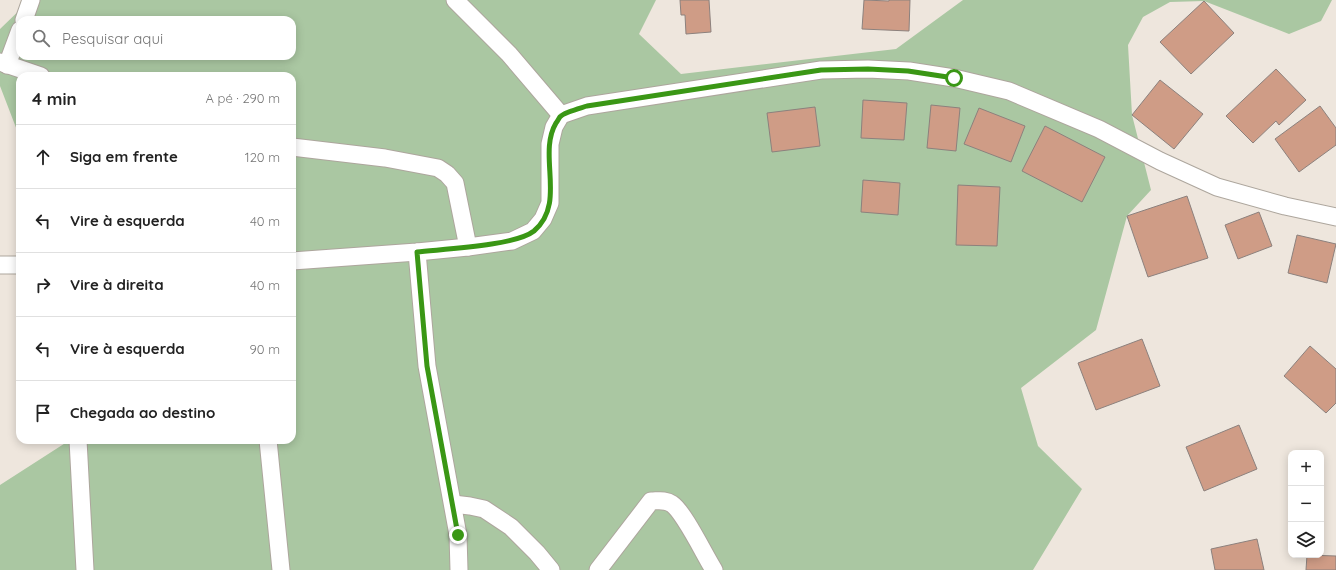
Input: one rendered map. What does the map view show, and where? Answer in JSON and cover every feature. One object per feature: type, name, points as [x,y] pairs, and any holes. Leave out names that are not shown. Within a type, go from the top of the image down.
[{"type":"street","points":[[25,16],[31,0]]},
{"type":"street","points":[[455,0],[509,54],[561,115]]},
{"type":"street","points":[[16,38],[3,64],[28,72]]},
{"type":"street","points":[[296,261],[417,252],[512,241],[533,231],[543,219],[550,203],[550,144],[554,128],[561,115],[587,106],[821,70],[868,69],[908,71],[954,78],[1008,91],[1099,129],[1160,161],[1217,187],[1285,206],[1336,217]]},
{"type":"street","points":[[296,147],[385,158],[438,168],[447,174],[455,184],[468,246]]},
{"type":"street","points":[[417,252],[427,366],[453,504],[458,535],[460,570]]},
{"type":"street","points":[[0,265],[16,265]]},
{"type":"street","points":[[78,444],[85,570]]},
{"type":"street","points":[[268,444],[282,570]]},
{"type":"street","points":[[598,570],[651,501],[662,500],[672,504],[680,512],[714,570]]},
{"type":"street","points":[[453,504],[484,509],[511,527],[538,553],[551,570]]},
{"type":"green space","points":[[30,0],[656,0],[639,34],[681,74],[896,49],[963,0],[1332,0],[1321,21],[1289,34],[1204,1],[1170,2],[1143,17],[1128,45],[1132,115],[1151,190],[1127,216],[1096,330],[1021,388],[1038,446],[1082,489],[1033,570],[0,570],[0,485],[64,444],[296,444],[296,72],[16,72],[16,128],[0,86],[0,29]]},
{"type":"building","points":[[680,0],[709,0],[711,32],[686,34],[685,15],[681,15]]},
{"type":"building","points":[[864,0],[910,0],[909,31],[862,29]]},
{"type":"building","points":[[1204,1],[1234,33],[1191,74],[1160,42]]},
{"type":"building","points":[[1276,69],[1306,100],[1279,125],[1276,121],[1253,143],[1226,116]]},
{"type":"building","points":[[1160,80],[1203,114],[1174,149],[1132,115]]},
{"type":"building","points":[[863,100],[907,103],[904,140],[861,138]]},
{"type":"building","points":[[931,105],[960,108],[956,151],[927,148]]},
{"type":"building","points":[[1320,106],[1336,128],[1336,145],[1299,172],[1275,139]]},
{"type":"building","points":[[815,107],[820,146],[772,152],[767,113]]},
{"type":"building","points":[[979,108],[1025,126],[1011,162],[964,144]]},
{"type":"building","points":[[1045,126],[1105,157],[1082,202],[1022,171]]},
{"type":"building","points":[[863,180],[900,183],[898,215],[861,212]]},
{"type":"building","points":[[958,185],[1000,187],[997,246],[956,245]]},
{"type":"building","points":[[1187,196],[1208,258],[1148,277],[1127,216]]},
{"type":"building","points":[[1259,212],[1272,246],[1238,259],[1225,225]]},
{"type":"building","points":[[1297,235],[1336,244],[1327,283],[1288,273]]},
{"type":"building","points":[[1142,339],[1160,386],[1096,410],[1078,363]]},
{"type":"building","points":[[1310,346],[1336,369],[1336,403],[1326,413],[1284,376]]},
{"type":"building","points":[[1239,425],[1257,469],[1204,491],[1186,447]]},
{"type":"building","points":[[1257,539],[1264,570],[1215,570],[1211,549]]},
{"type":"building","points":[[1324,556],[1336,556],[1336,570],[1306,570],[1307,558],[1324,558]]},
{"type":"route","points":[[458,535],[427,366],[417,252],[512,241],[533,231],[543,219],[550,203],[550,144],[554,128],[561,115],[587,106],[821,70],[868,69],[908,71],[954,78]]}]
